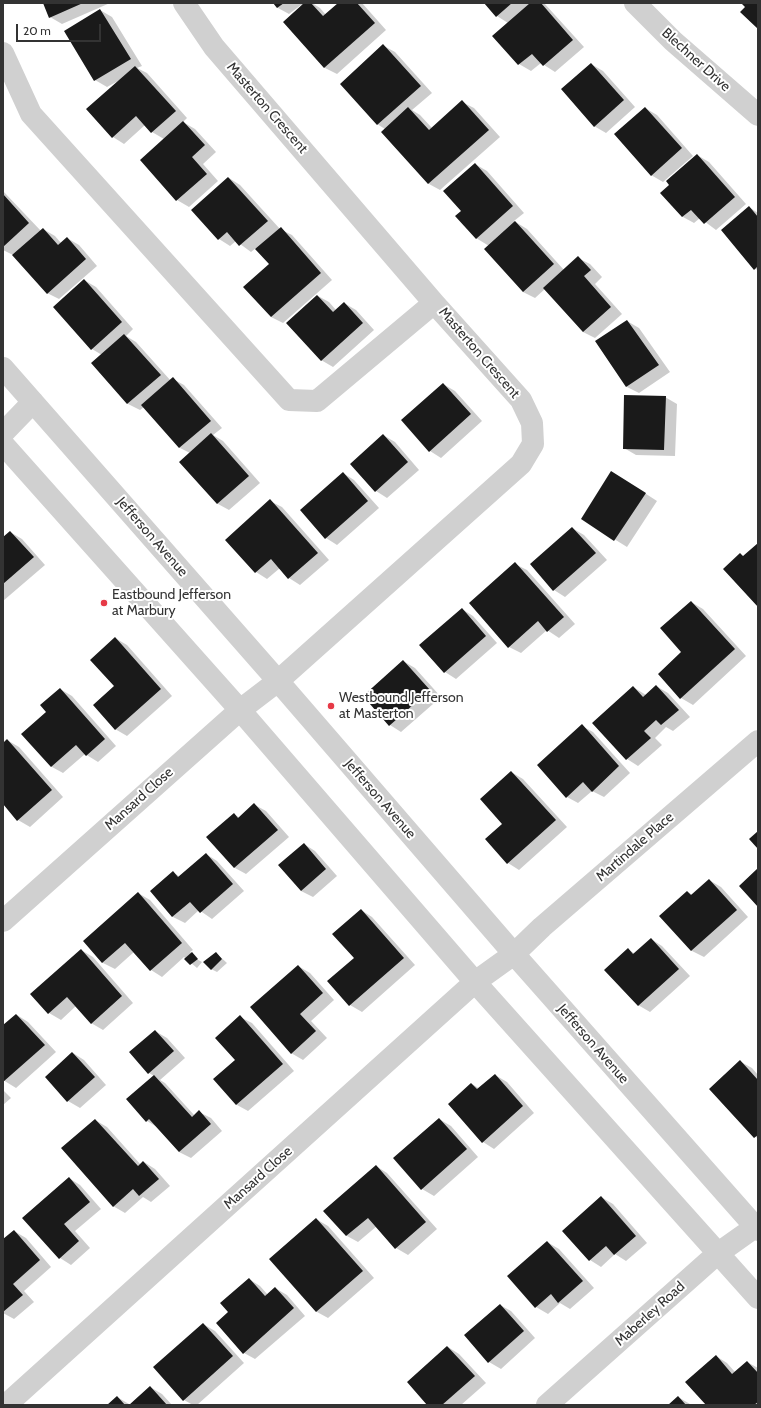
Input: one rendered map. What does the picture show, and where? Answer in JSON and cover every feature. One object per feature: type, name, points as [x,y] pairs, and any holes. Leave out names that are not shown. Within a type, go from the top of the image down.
[{"type":"street","name":"Masterton Crescent","points":[[184,3],[214,47],[434,303],[521,400],[532,423],[533,444],[521,464],[278,681]]},
{"type":"street","name":"Blechner Drive","points":[[635,3],[673,41],[758,115]]},
{"type":"street","points":[[3,53],[31,114],[289,400],[317,401],[434,303]]},
{"type":"street","name":"Jefferson Avenue","points":[[3,368],[278,681],[514,954],[757,1228]]},
{"type":"street","points":[[3,433],[33,402]]},
{"type":"street","points":[[3,444],[240,710],[475,982],[758,1298]]},
{"type":"street","name":"Mansard Close","points":[[3,921],[240,710],[278,681]]},
{"type":"street","name":"Martindale Place","points":[[514,954],[542,927],[758,741]]},
{"type":"street","name":"Mansard Close","points":[[6,1405],[475,982],[514,954]]},
{"type":"street","name":"Maberley Road","points":[[547,1405],[718,1254],[757,1228]]},
{"type":"building","points":[[43,3],[83,3],[49,18]]},
{"type":"building","points":[[273,3],[284,3],[277,8]]},
{"type":"building","points":[[304,3],[311,3],[323,16],[338,3],[357,3],[375,23],[324,68],[283,22]]},
{"type":"building","points":[[484,3],[512,3],[496,17]]},
{"type":"building","points":[[530,3],[541,3],[573,40],[543,66],[532,54],[518,65],[492,36]]},
{"type":"building","points":[[741,3],[758,3],[758,29],[740,12],[745,7]]},
{"type":"building","points":[[100,9],[131,59],[94,81],[64,31]]},
{"type":"building","points":[[383,44],[421,86],[377,125],[340,84]]},
{"type":"building","points":[[591,63],[624,100],[594,127],[561,89]]},
{"type":"building","points":[[135,66],[176,111],[151,133],[136,116],[112,138],[86,109]]},
{"type":"building","points":[[462,100],[489,130],[428,184],[381,132],[408,107],[429,130]]},
{"type":"building","points":[[645,107],[682,148],[651,176],[614,134]]},
{"type":"building","points":[[183,121],[205,145],[192,157],[207,174],[176,201],[140,160]]},
{"type":"building","points":[[697,154],[735,197],[704,224],[691,210],[682,217],[660,193],[669,185],[666,181]]},
{"type":"building","points":[[475,163],[513,206],[476,239],[455,216],[461,211],[443,191]]},
{"type":"building","points":[[228,177],[268,221],[239,246],[227,232],[218,240],[191,210]]},
{"type":"building","points":[[3,194],[29,223],[3,247]]},
{"type":"building","points":[[749,206],[758,217],[758,266],[754,270],[721,230]]},
{"type":"building","points":[[515,221],[554,264],[523,292],[484,249]]},
{"type":"building","points":[[281,227],[321,273],[271,317],[243,287],[269,264],[255,249]]},
{"type":"building","points":[[43,228],[58,245],[67,237],[86,259],[47,294],[12,255]]},
{"type":"building","points":[[578,256],[591,270],[584,276],[611,307],[583,332],[543,288]]},
{"type":"building","points":[[84,279],[122,322],[91,350],[53,307]]},
{"type":"building","points":[[317,295],[333,312],[344,302],[363,323],[321,361],[286,323]]},
{"type":"building","points":[[627,320],[659,365],[626,387],[595,341]]},
{"type":"building","points":[[124,334],[161,375],[127,404],[91,363]]},
{"type":"building","points":[[173,377],[211,421],[179,448],[141,405]]},
{"type":"building","points":[[443,383],[471,414],[429,452],[401,420]]},
{"type":"building","points":[[624,395],[666,396],[664,450],[623,449]]},
{"type":"building","points":[[211,433],[249,476],[217,504],[179,462]]},
{"type":"building","points":[[383,434],[408,462],[375,492],[350,464]]},
{"type":"building","points":[[611,471],[646,493],[614,541],[581,519]]},
{"type":"building","points":[[343,472],[368,501],[325,539],[300,510]]},
{"type":"building","points":[[270,499],[318,553],[288,579],[271,559],[255,573],[225,540]]},
{"type":"building","points":[[572,527],[596,553],[553,591],[530,564]]},
{"type":"building","points":[[10,531],[34,557],[3,584],[3,537]]},
{"type":"building","points":[[758,543],[758,607],[723,569],[740,553],[743,556]]},
{"type":"building","points":[[515,562],[564,617],[547,632],[538,621],[508,648],[469,603]]},
{"type":"building","points":[[691,601],[735,649],[680,699],[658,674],[681,652],[660,628]]},
{"type":"building","points":[[462,608],[486,636],[444,673],[419,645]]},
{"type":"building","points":[[115,637],[161,689],[115,730],[93,705],[114,686],[90,660]]},
{"type":"building","points":[[403,660],[430,690],[389,726],[363,696]]},
{"type":"building","points":[[656,685],[679,710],[661,725],[656,720],[644,731],[651,738],[626,760],[592,723],[633,686],[643,697]]},
{"type":"building","points":[[60,688],[105,739],[86,756],[76,745],[51,767],[21,734],[46,712],[40,705]]},
{"type":"building","points":[[582,724],[619,766],[592,792],[583,782],[566,798],[537,765]]},
{"type":"building","points":[[7,739],[52,790],[17,821],[3,804],[3,743]]},
{"type":"building","points":[[511,771],[556,820],[507,864],[485,839],[502,824],[480,799]]},
{"type":"building","points":[[254,803],[278,830],[234,868],[206,837],[234,813],[238,818]]},
{"type":"building","points":[[758,831],[758,849],[749,839]]},
{"type":"building","points":[[304,843],[326,869],[301,891],[278,865]]},
{"type":"building","points":[[206,853],[233,884],[200,913],[190,902],[172,917],[150,891],[173,871],[178,877]]},
{"type":"building","points":[[758,868],[758,907],[739,886]]},
{"type":"building","points":[[709,879],[737,910],[691,951],[659,916],[687,891],[691,895]]},
{"type":"building","points":[[138,892],[182,943],[150,971],[125,943],[102,963],[83,941]]},
{"type":"building","points":[[361,909],[404,958],[349,1006],[327,981],[354,958],[332,934]]},
{"type":"building","points":[[651,938],[679,969],[638,1006],[604,970],[628,948],[633,954]]},
{"type":"building","points":[[81,949],[122,996],[91,1024],[67,997],[48,1014],[30,994]]},
{"type":"building","points":[[192,952],[198,959],[190,965],[184,959]]},
{"type":"building","points":[[216,952],[222,959],[211,970],[203,962]]},
{"type":"building","points":[[298,965],[323,993],[300,1014],[316,1031],[291,1054],[250,1007]]},
{"type":"building","points":[[16,1014],[45,1045],[3,1082],[3,1025]]},
{"type":"building","points":[[240,1015],[283,1064],[236,1105],[213,1079],[235,1060],[215,1038]]},
{"type":"building","points":[[155,1030],[174,1051],[148,1074],[129,1052]]},
{"type":"building","points":[[72,1052],[95,1077],[67,1102],[45,1077]]},
{"type":"building","points":[[740,1060],[758,1080],[758,1135],[754,1138],[709,1089]]},
{"type":"building","points":[[495,1074],[523,1106],[482,1143],[448,1104],[471,1083],[477,1089]]},
{"type":"building","points":[[154,1075],[192,1117],[199,1110],[211,1124],[179,1152],[149,1119],[146,1122],[126,1099]]},
{"type":"building","points":[[439,1118],[467,1149],[421,1190],[393,1158]]},
{"type":"building","points":[[95,1119],[138,1166],[143,1161],[159,1179],[139,1196],[133,1189],[113,1207],[61,1148]]},
{"type":"building","points":[[376,1165],[426,1222],[395,1249],[368,1218],[346,1236],[323,1211]]},
{"type":"building","points":[[69,1177],[90,1202],[64,1224],[79,1241],[59,1259],[22,1218]]},
{"type":"building","points":[[601,1196],[636,1236],[614,1255],[606,1246],[589,1261],[562,1231]]},
{"type":"building","points":[[316,1218],[363,1271],[316,1312],[269,1259]]},
{"type":"building","points":[[14,1230],[40,1260],[13,1284],[23,1295],[3,1312],[3,1239]]},
{"type":"building","points":[[547,1241],[583,1281],[558,1303],[551,1294],[535,1308],[507,1276]]},
{"type":"building","points":[[249,1278],[265,1296],[275,1287],[294,1308],[243,1354],[216,1323],[228,1312],[220,1303]]},
{"type":"building","points":[[500,1304],[524,1331],[488,1363],[464,1335]]},
{"type":"building","points":[[203,1323],[233,1356],[183,1401],[153,1367]]},
{"type":"building","points":[[447,1346],[475,1376],[442,1405],[427,1405],[407,1382]]},
{"type":"building","points":[[716,1355],[732,1374],[747,1361],[758,1373],[758,1402],[754,1405],[706,1405],[685,1382]]},
{"type":"building","points":[[150,1386],[167,1405],[129,1405]]},
{"type":"building","points":[[117,1396],[125,1405],[107,1405]]},
{"type":"building","points":[[678,1396],[686,1405],[668,1405]]},
{"type":"place","name":"Eastbound Jefferson at Marbury","points":[[104,603]]},
{"type":"place","name":"Westbound Jefferson at Masterton","points":[[331,706]]}]
